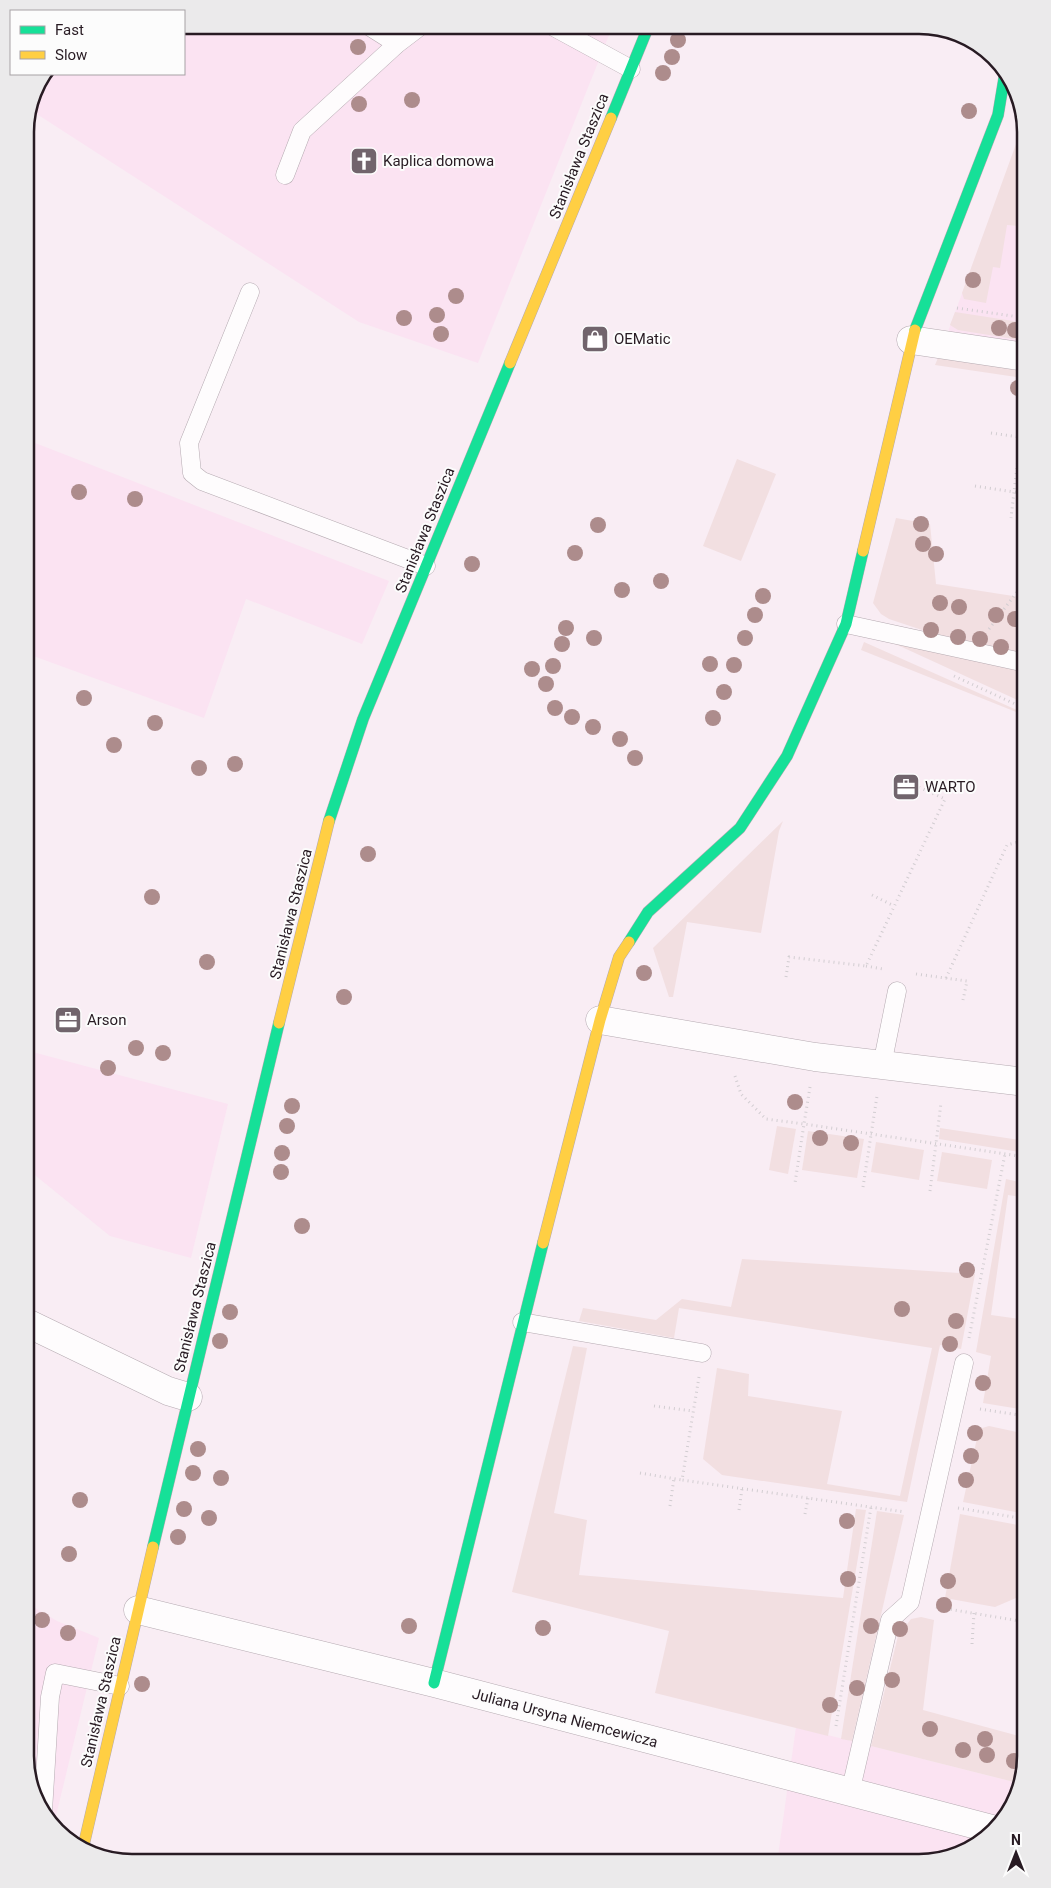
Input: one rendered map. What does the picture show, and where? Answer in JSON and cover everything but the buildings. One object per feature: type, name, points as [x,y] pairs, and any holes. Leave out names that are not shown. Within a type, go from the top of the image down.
[{"type":"street","name":"Stanisława Staszica","points":[[84,1842],[188,1397],[326,830],[363,720],[645,34]]},
{"type":"street","points":[[434,1683],[522,1322],[600,1020],[619,957],[648,912],[740,828],[787,756],[846,624],[911,340],[998,115],[1004,82]]},
{"type":"street","points":[[911,340],[1017,355]]},
{"type":"street","points":[[600,1020],[815,1057],[1017,1081]]},
{"type":"street","points":[[34,1326],[168,1391],[188,1397]]},
{"type":"street","name":"Juliana Ursyna Niemcewicza","points":[[138,1610],[434,1683],[986,1828]]},
{"type":"lane","points":[[381,34],[397,44]]},
{"type":"lane","points":[[284,175],[302,131],[410,34]]},
{"type":"lane","points":[[567,34],[631,69]]},
{"type":"lane","points":[[250,292],[189,443],[189,460],[192,473],[202,481],[426,566]]},
{"type":"lane","points":[[846,624],[1017,661]]},
{"type":"lane","points":[[882,1065],[897,991]]},
{"type":"lane","points":[[522,1322],[702,1353]]},
{"type":"lane","points":[[850,1793],[890,1620],[910,1602],[929,1509],[964,1363]]},
{"type":"lane","points":[[44,1799],[50,1697],[56,1672],[120,1686]]},
{"type":"path","points":[[949,307],[1017,317]]},
{"type":"path","points":[[991,433],[1017,437]]},
{"type":"path","points":[[1011,518],[1017,469]]},
{"type":"path","points":[[975,486],[1017,492]]},
{"type":"path","points":[[972,651],[1017,592]]},
{"type":"path","points":[[866,966],[945,799],[914,786]]},
{"type":"path","points":[[946,978],[1007,845],[1017,842]]},
{"type":"path","points":[[872,895],[894,906]]},
{"type":"path","points":[[786,977],[789,957],[892,970]]},
{"type":"path","points":[[910,973],[966,981],[963,1000]]},
{"type":"path","points":[[737,1043],[733,1069],[741,1094],[766,1119],[1017,1156]]},
{"type":"path","points":[[794,1182],[815,1057]]},
{"type":"path","points":[[863,1187],[882,1065]]},
{"type":"path","points":[[930,1191],[945,1072]]},
{"type":"path","points":[[964,1363],[1005,1154]]},
{"type":"path","points":[[682,1480],[702,1353]]},
{"type":"path","points":[[954,1405],[1017,1415]]},
{"type":"path","points":[[654,1406],[693,1411]]},
{"type":"path","points":[[640,1473],[871,1507],[929,1509],[1017,1518]]},
{"type":"path","points":[[670,1506],[674,1478]]},
{"type":"path","points":[[739,1510],[742,1488]]},
{"type":"path","points":[[805,1514],[808,1498]]},
{"type":"path","points":[[835,1732],[871,1507]]},
{"type":"path","points":[[910,1602],[1017,1620]]},
{"type":"path","points":[[972,1644],[974,1613]]},
{"type":"shaded area","points":[[185,34],[609,34],[478,363],[359,322],[36,113],[41,94],[50,77],[52,75],[185,75]]},
{"type":"shaded area","points":[[1017,141],[1017,226],[1007,225],[1000,268],[993,267],[986,303],[964,299],[962,293]]},
{"type":"shaded area","points":[[988,223],[1017,226],[1017,345],[946,337]]},
{"type":"shaded area","points":[[955,312],[1017,322],[1017,340],[958,330],[950,325]]},
{"type":"shaded area","points":[[940,353],[1017,364],[1017,377],[935,365]]},
{"type":"shaded area","points":[[34,443],[389,581],[362,644],[246,599],[204,718],[34,656]]},
{"type":"shaded area","points":[[737,459],[776,474],[741,561],[703,546]]},
{"type":"shaded area","points":[[896,518],[930,524],[936,584],[1017,597],[1017,655],[940,636],[889,619],[881,614],[873,603]]},
{"type":"shaded area","points":[[880,637],[1017,669],[1017,700]]},
{"type":"shaded area","points":[[864,642],[1017,710],[1017,712],[861,650]]},
{"type":"shaded area","points":[[783,821],[779,831],[761,933],[687,922],[673,997],[669,997],[653,948]]},
{"type":"shaded area","points":[[34,1052],[228,1104],[191,1258],[110,1236],[34,1174]]},
{"type":"shaded area","points":[[777,1126],[796,1129],[788,1174],[769,1170]]},
{"type":"shaded area","points":[[940,1128],[1017,1140],[1017,1152],[939,1139]]},
{"type":"shaded area","points":[[808,1131],[864,1139],[857,1178],[802,1170]]},
{"type":"shaded area","points":[[876,1142],[924,1150],[919,1180],[871,1172]]},
{"type":"shaded area","points":[[942,1152],[992,1160],[987,1189],[937,1181]]},
{"type":"shaded area","points":[[1006,1179],[1017,1181],[1017,1196],[1008,1195],[991,1315],[1017,1319],[1017,1409],[983,1403],[991,1356],[976,1352]]},
{"type":"shaded area","points":[[742,1259],[975,1274],[961,1349],[940,1345],[907,1502],[722,1475],[703,1459],[717,1368],[749,1374],[748,1396],[842,1411],[827,1484],[900,1496],[932,1348],[679,1308],[674,1338],[579,1321],[583,1308],[656,1320],[682,1299],[731,1307]]},
{"type":"shaded area","points":[[573,1346],[587,1348],[554,1513],[587,1520],[579,1575],[843,1598],[856,1509],[866,1510],[828,1736],[655,1693],[669,1631],[512,1592]]},
{"type":"shaded area","points":[[989,1426],[1017,1432],[1017,1512],[963,1502],[979,1429]]},
{"type":"shaded area","points":[[877,1511],[904,1515],[852,1741],[841,1739]]},
{"type":"shaded area","points":[[960,1514],[1017,1525],[1016,1598],[995,1607],[945,1598]]},
{"type":"shaded area","points":[[34,1607],[57,1621],[99,1638],[55,1818],[41,1794],[35,1769]]},
{"type":"shaded area","points":[[921,1617],[934,1620],[923,1710],[1017,1736],[1014,1782],[871,1746],[898,1636],[911,1619]]},
{"type":"shaded area","points":[[796,1727],[1014,1782],[1001,1811],[974,1838],[951,1849],[919,1854],[778,1854]]},
{"type":"traffic: fast","points":[[611,118],[645,34]]},
{"type":"traffic: fast","points":[[915,330],[998,115],[1004,82]]},
{"type":"traffic: fast","points":[[329,821],[363,719],[510,363]]},
{"type":"traffic: fast","points":[[629,942],[648,912],[740,828],[787,756],[846,624],[863,551]]},
{"type":"traffic: fast","points":[[153,1547],[279,1023]]},
{"type":"traffic: fast","points":[[434,1683],[543,1243]]},
{"type":"traffic: slow","points":[[510,363],[611,118]]},
{"type":"traffic: slow","points":[[863,551],[915,330]]},
{"type":"traffic: slow","points":[[279,1023],[329,821]]},
{"type":"traffic: slow","points":[[543,1243],[600,1020],[619,957],[629,942]]},
{"type":"traffic: slow","points":[[84,1842],[153,1547]]},
{"type":"place","name":"Kaplica domowa","points":[[364,161]]},
{"type":"place","name":"OEMatic","points":[[595,339]]},
{"type":"place","name":"WARTO","points":[[906,787]]},
{"type":"place","name":"Arson","points":[[68,1020]]}]
